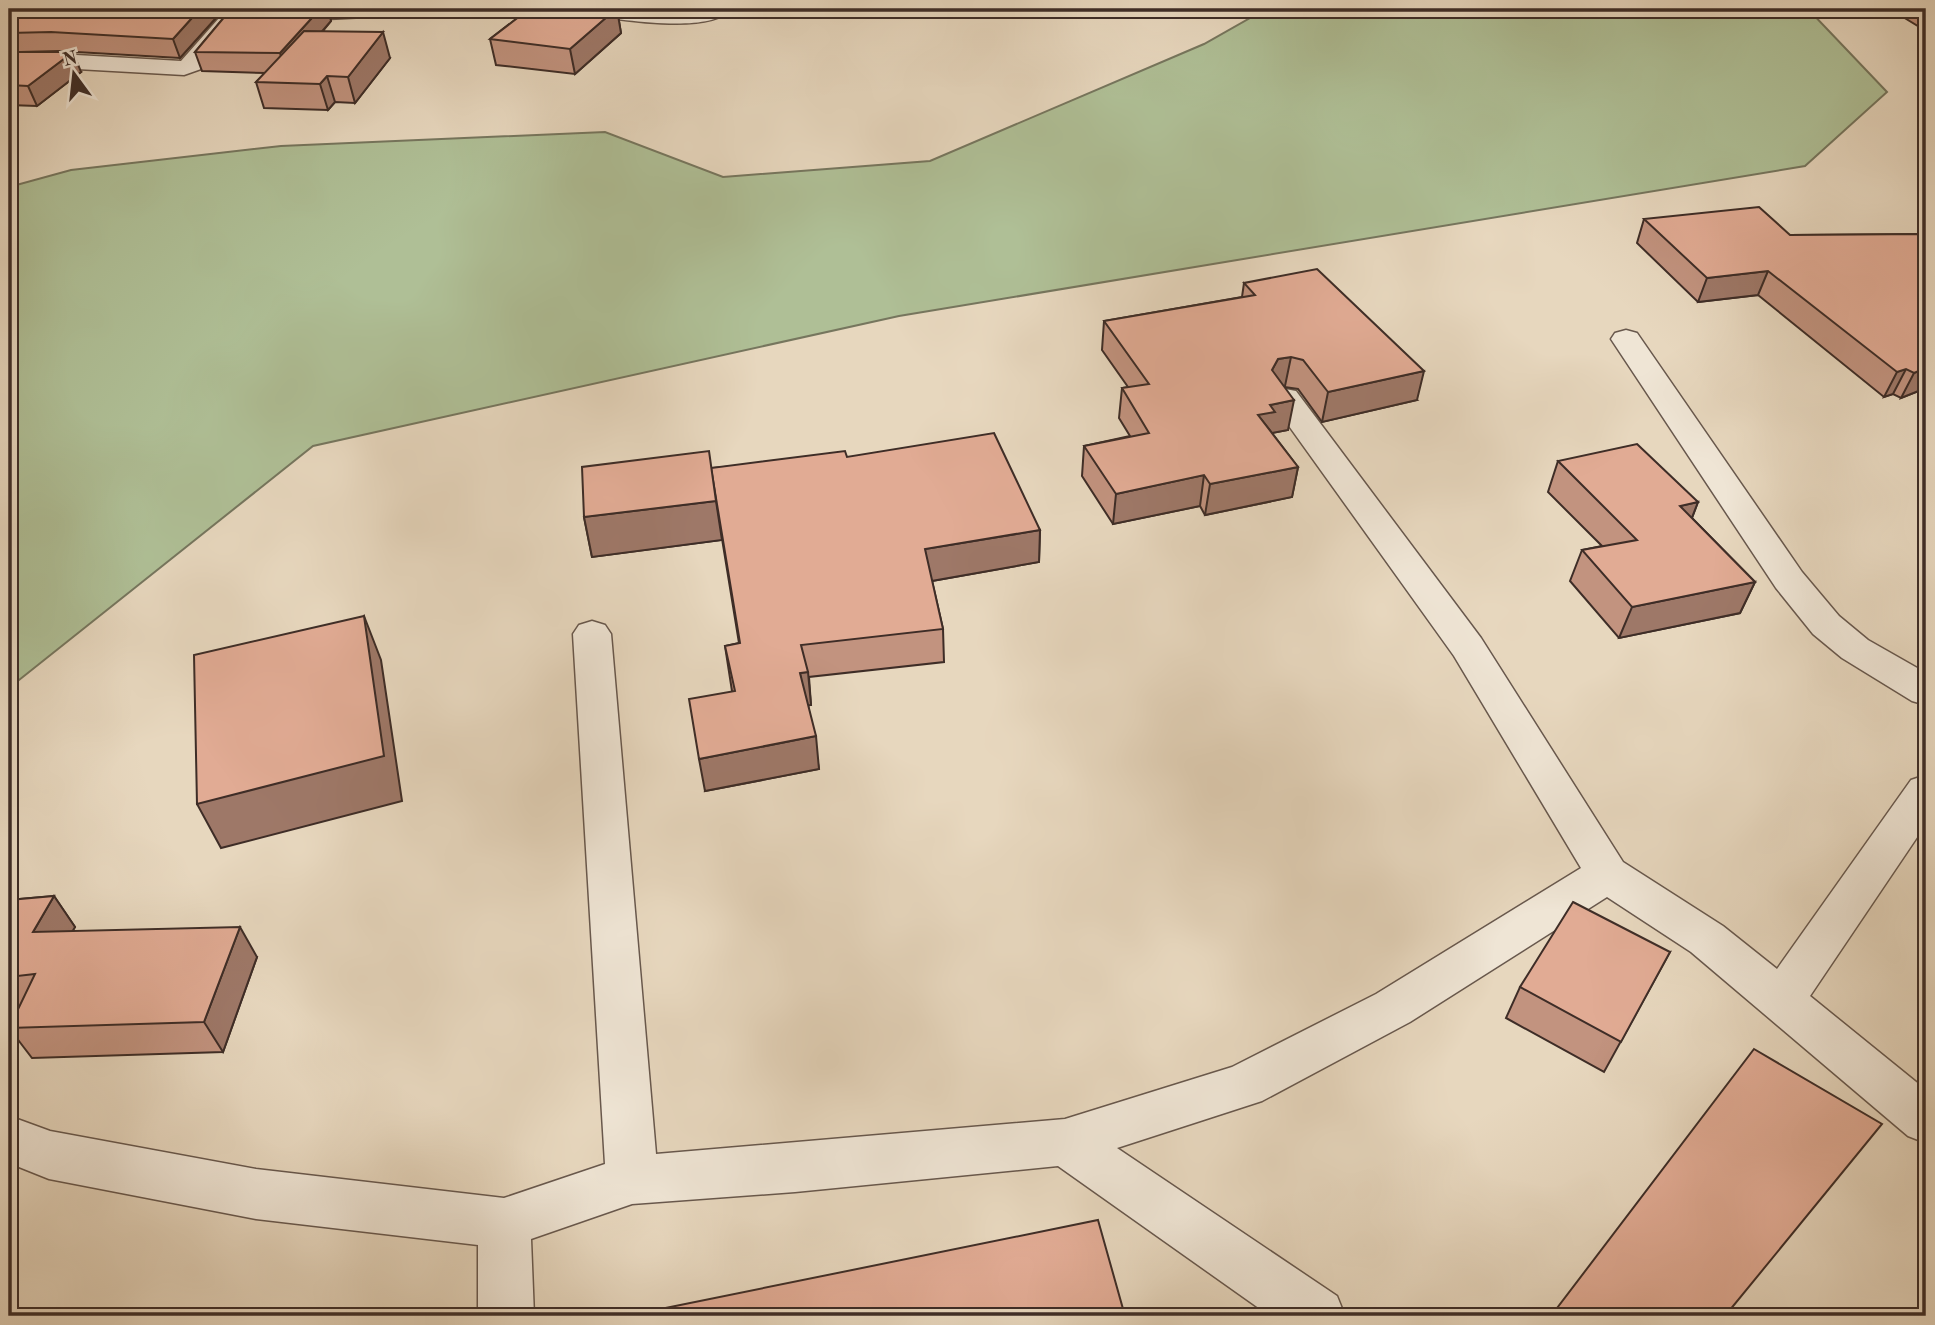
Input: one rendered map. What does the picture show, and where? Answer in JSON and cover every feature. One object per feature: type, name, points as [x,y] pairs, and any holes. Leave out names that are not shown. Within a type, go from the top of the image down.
[{"type":"street","points":[[9,62],[59,61],[184,68],[193,64],[238,9]]},
{"type":"street","points":[[271,9],[306,14],[406,9]]},
{"type":"street","points":[[589,9],[670,19],[692,17],[719,9]]},
{"type":"street","points":[[1626,340],[1789,580],[1826,625],[1855,649],[1926,691]]},
{"type":"street","points":[[1285,398],[1468,648],[1607,874],[1707,939],[1926,1120]]},
{"type":"street","points":[[592,634],[632,1180]]},
{"type":"street","points":[[1782,999],[1926,791]]},
{"type":"street","points":[[9,1139],[49,1155],[256,1194],[505,1223],[632,1180],[795,1168],[1065,1142],[1244,1085],[1393,1008],[1607,874]]},
{"type":"street","points":[[1065,1142],[1317,1316]]},
{"type":"street","points":[[505,1223],[506,1316]]},
{"type":"green space","points":[[1266,9],[1808,9],[1887,92],[1805,166],[899,316],[313,446],[9,688],[9,187],[71,170],[281,146],[605,132],[723,177],[930,161],[1204,44]]},
{"type":"building","points":[[9,9],[200,9],[173,39],[51,32],[9,33]]},
{"type":"building","points":[[231,9],[320,9],[280,53],[195,52]]},
{"type":"building","points":[[529,9],[616,9],[570,49],[490,39]]},
{"type":"building","points":[[304,31],[383,32],[348,77],[327,76],[320,84],[256,82]]},
{"type":"building","points":[[9,52],[73,52],[28,86],[9,85]]},
{"type":"building","points":[[1759,207],[1790,235],[1926,234],[1926,368],[1914,373],[1906,369],[1897,372],[1768,271],[1707,278],[1644,219]]},
{"type":"building","points":[[1317,269],[1424,371],[1328,392],[1303,360],[1291,357],[1278,359],[1272,370],[1294,400],[1270,405],[1275,412],[1258,415],[1298,467],[1210,484],[1204,475],[1116,494],[1084,446],[1149,433],[1122,388],[1149,384],[1104,321],[1255,295],[1244,283]]},
{"type":"building","points":[[994,433],[1040,530],[925,549],[943,629],[801,645],[808,672],[800,673],[816,736],[699,759],[689,699],[735,691],[725,646],[740,643],[711,468],[845,451],[847,457]]},
{"type":"building","points":[[1637,444],[1698,502],[1680,506],[1755,582],[1632,607],[1582,550],[1637,540],[1558,461]]},
{"type":"building","points":[[709,451],[716,501],[584,517],[582,467]]},
{"type":"building","points":[[364,616],[384,756],[197,804],[194,655]]},
{"type":"building","points":[[54,896],[33,932],[240,927],[204,1022],[9,1028],[35,974],[9,977],[9,900]]},
{"type":"building","points":[[1573,902],[1670,952],[1621,1042],[1520,987]]},
{"type":"building","points":[[1754,1049],[1882,1124],[1725,1316],[1551,1316]]},
{"type":"building","points":[[1098,1220],[1125,1316],[626,1316]]}]
